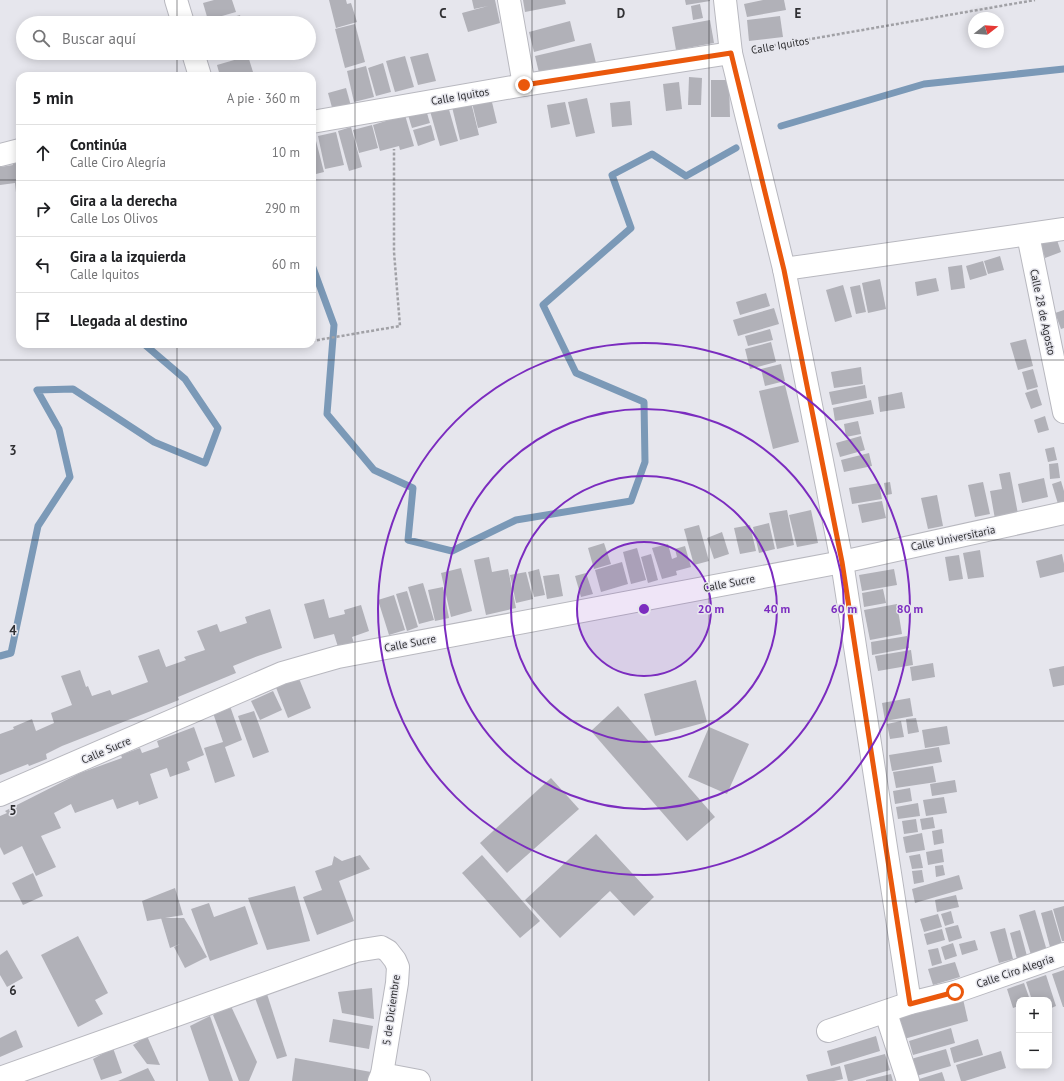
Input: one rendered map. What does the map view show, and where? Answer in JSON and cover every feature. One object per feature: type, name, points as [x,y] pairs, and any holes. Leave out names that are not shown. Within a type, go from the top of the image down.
[{"type":"street","points":[[176,0],[181,16]]},
{"type":"street","points":[[509,0],[524,85]]},
{"type":"street","points":[[725,0],[731,53],[784,270],[842,562],[910,1004]]},
{"type":"street","name":"Calle Iquitos","points":[[316,121],[524,85],[731,53]]},
{"type":"street","points":[[195,60],[199,72]]},
{"type":"street","points":[[0,155],[16,151]]},
{"type":"street","points":[[784,270],[1064,230]]},
{"type":"street","name":"Calle 28 de Agosto","points":[[1028,235],[1064,412]]},
{"type":"street","name":"Calle Universitaria","points":[[842,562],[1064,513]]},
{"type":"street","name":"Calle Sucre","points":[[0,795],[282,673],[338,657],[842,562]]},
{"type":"street","name":"5 de Diciembre","points":[[0,1078],[356,951],[381,947],[388,951],[395,960],[398,968],[397,983],[380,1077]]},
{"type":"street","name":"Calle Ciro Alegría","points":[[828,1031],[910,1004],[955,992],[1064,954]]},
{"type":"street","points":[[886,1012],[908,1081]]},
{"type":"street","points":[[380,1077],[419,1081]]},
{"type":"path","name":"Calle Iquitos","points":[[731,53],[1035,0]]},
{"type":"path","points":[[316,340],[400,326],[394,252],[394,149]]},
{"type":"building","points":[[214,0],[232,0],[236,12],[222,16],[207,16],[203,3]]},
{"type":"building","points":[[329,0],[346,0],[347,4],[351,3],[357,22],[336,28]]},
{"type":"building","points":[[472,0],[495,0],[500,23],[468,32],[462,13],[488,6],[474,9]]},
{"type":"building","points":[[523,0],[565,0],[566,4],[525,12]]},
{"type":"building","points":[[685,0],[710,0],[710,1],[686,5]]},
{"type":"building","points":[[763,0],[784,0],[786,10],[747,17],[744,4]]},
{"type":"building","points":[[700,4],[703,18],[693,20],[691,6]]},
{"type":"building","points":[[780,16],[783,37],[749,41],[747,20]]},
{"type":"building","points":[[710,20],[714,43],[676,50],[672,27]]},
{"type":"building","points":[[570,21],[575,41],[534,52],[529,32]]},
{"type":"building","points":[[355,24],[365,62],[345,68],[335,29]]},
{"type":"building","points":[[591,43],[596,63],[540,77],[535,56]]},
{"type":"building","points":[[428,53],[436,81],[418,85],[410,57]]},
{"type":"building","points":[[405,56],[414,87],[395,92],[386,61]]},
{"type":"building","points":[[234,60],[249,60],[253,72],[219,72],[217,65]]},
{"type":"building","points":[[383,63],[391,92],[376,96],[368,68]]},
{"type":"building","points":[[366,66],[374,97],[354,102],[347,71]]},
{"type":"building","points":[[689,77],[702,78],[701,105],[688,105]]},
{"type":"building","points":[[711,80],[729,80],[730,117],[711,117]]},
{"type":"building","points":[[679,82],[682,109],[666,111],[663,84]]},
{"type":"building","points":[[346,88],[351,106],[333,111],[328,93]]},
{"type":"building","points":[[491,98],[497,123],[478,128],[472,103]]},
{"type":"building","points":[[587,98],[595,133],[576,137],[568,102]]},
{"type":"building","points":[[630,101],[632,125],[612,127],[610,103]]},
{"type":"building","points":[[471,102],[479,135],[460,140],[452,107]]},
{"type":"building","points":[[565,102],[570,124],[551,128],[547,105]]},
{"type":"building","points":[[448,106],[458,141],[440,146],[430,111]]},
{"type":"building","points":[[426,110],[430,123],[412,128],[408,115]]},
{"type":"building","points":[[405,115],[414,146],[400,150],[399,146],[380,151],[373,125]]},
{"type":"building","points":[[372,125],[378,148],[359,153],[353,130]]},
{"type":"building","points":[[431,125],[435,140],[418,146],[413,130]]},
{"type":"building","points":[[351,127],[362,167],[349,171],[338,131]]},
{"type":"building","points":[[336,132],[344,165],[325,169],[318,136]]},
{"type":"building","points":[[316,141],[324,172],[316,174]]},
{"type":"building","points":[[16,162],[16,192],[15,183],[0,185],[0,167],[13,165],[12,163]]},
{"type":"building","points":[[1056,237],[1061,252],[1045,258],[1040,242]]},
{"type":"building","points":[[1000,256],[1004,270],[988,274],[984,261]]},
{"type":"building","points":[[983,261],[987,275],[970,280],[966,266]]},
{"type":"building","points":[[962,265],[965,288],[951,290],[948,267]]},
{"type":"building","points":[[936,278],[939,291],[917,296],[915,282]]},
{"type":"building","points":[[880,279],[886,309],[868,313],[862,283]]},
{"type":"building","points":[[843,285],[852,317],[835,322],[826,290]]},
{"type":"building","points":[[860,285],[866,312],[856,314],[850,287]]},
{"type":"building","points":[[766,293],[770,306],[740,315],[736,302]]},
{"type":"building","points":[[774,308],[779,324],[738,336],[733,320]]},
{"type":"building","points":[[1064,310],[1064,328],[1061,329],[1055,313]]},
{"type":"building","points":[[770,329],[773,340],[748,346],[745,336]]},
{"type":"building","points":[[1026,339],[1033,366],[1018,370],[1010,343]]},
{"type":"building","points":[[771,342],[776,362],[750,369],[745,349]]},
{"type":"building","points":[[781,364],[785,381],[765,386],[761,369]]},
{"type":"building","points":[[861,367],[863,384],[834,388],[831,372]]},
{"type":"building","points":[[1033,369],[1038,387],[1027,390],[1022,372]]},
{"type":"building","points":[[785,385],[799,442],[773,449],[759,391]]},
{"type":"building","points":[[865,385],[867,398],[832,405],[829,392]]},
{"type":"building","points":[[1037,389],[1042,405],[1031,409],[1025,393]]},
{"type":"building","points":[[902,392],[905,408],[880,412],[878,397]]},
{"type":"building","points":[[871,400],[874,414],[835,421],[833,408]]},
{"type":"building","points":[[1045,416],[1049,430],[1038,433],[1034,420]]},
{"type":"building","points":[[858,421],[861,434],[846,437],[844,424]]},
{"type":"building","points":[[861,436],[865,450],[840,457],[836,443]]},
{"type":"building","points":[[1054,447],[1057,460],[1048,462],[1045,449]]},
{"type":"building","points":[[869,453],[872,466],[844,472],[841,460]]},
{"type":"building","points":[[1058,463],[1060,478],[1050,479],[1049,464]]},
{"type":"building","points":[[1010,472],[1018,514],[995,519],[990,491],[1002,489],[999,474]]},
{"type":"building","points":[[1044,478],[1048,497],[1022,503],[1018,484]]},
{"type":"building","points":[[1061,481],[1064,491],[1064,502],[1058,504],[1052,484]]},
{"type":"building","points":[[890,482],[892,494],[886,495],[884,483]]},
{"type":"building","points":[[983,482],[990,514],[975,517],[968,485]]},
{"type":"building","points":[[879,483],[882,499],[852,504],[849,488]]},
{"type":"building","points":[[937,495],[943,526],[928,529],[921,498]]},
{"type":"building","points":[[882,501],[886,518],[862,523],[858,505]]},
{"type":"building","points":[[787,510],[794,545],[777,549],[769,513]]},
{"type":"building","points":[[811,510],[818,543],[797,547],[789,515]]},
{"type":"building","points":[[769,523],[775,549],[759,553],[753,527]]},
{"type":"building","points":[[699,525],[709,561],[694,565],[684,529]]},
{"type":"building","points":[[750,525],[756,551],[740,554],[734,528]]},
{"type":"building","points":[[722,532],[729,554],[714,559],[707,538]]},
{"type":"building","points":[[604,543],[611,564],[594,569],[588,548]]},
{"type":"building","points":[[668,544],[672,559],[677,557],[675,549],[685,546],[691,567],[676,571],[677,575],[662,579],[652,548]]},
{"type":"building","points":[[637,548],[646,580],[631,584],[623,552]]},
{"type":"building","points":[[980,550],[984,577],[968,579],[963,553]]},
{"type":"building","points":[[651,554],[658,580],[648,583],[641,557]]},
{"type":"building","points":[[1062,554],[1064,572],[1040,578],[1036,561]]},
{"type":"building","points":[[959,555],[963,579],[949,581],[945,557]]},
{"type":"building","points":[[489,557],[492,572],[508,569],[516,608],[486,615],[474,560]]},
{"type":"building","points":[[622,562],[628,584],[601,592],[595,570]]},
{"type":"building","points":[[461,568],[472,611],[451,617],[441,573]]},
{"type":"building","points":[[539,569],[545,595],[534,597],[528,572]]},
{"type":"building","points":[[894,569],[897,585],[862,591],[859,575]]},
{"type":"building","points":[[526,572],[533,599],[516,603],[510,575]]},
{"type":"building","points":[[586,573],[593,594],[581,597],[575,576]]},
{"type":"building","points":[[559,574],[563,596],[547,599],[543,576]]},
{"type":"building","points":[[423,583],[434,620],[419,624],[408,587]]},
{"type":"building","points":[[443,587],[449,618],[435,621],[428,590]]},
{"type":"building","points":[[883,589],[886,603],[864,607],[862,593]]},
{"type":"building","points":[[407,591],[418,627],[407,631],[396,594]]},
{"type":"building","points":[[394,595],[405,630],[389,635],[378,600]]},
{"type":"building","points":[[324,599],[329,618],[345,614],[344,610],[361,605],[369,631],[352,637],[354,643],[338,647],[334,634],[314,639],[304,604]]},
{"type":"building","points":[[897,604],[902,634],[870,640],[864,610]]},
{"type":"building","points":[[270,609],[282,648],[233,666],[236,673],[178,697],[179,700],[62,746],[46,754],[47,759],[29,766],[28,764],[0,775],[0,734],[14,729],[13,727],[32,719],[36,731],[54,723],[51,713],[72,705],[61,676],[80,670],[86,687],[88,686],[92,696],[110,690],[112,695],[148,682],[138,656],[159,649],[166,667],[186,660],[184,657],[205,650],[197,631],[217,624],[220,632],[247,623],[245,617]]},
{"type":"building","points":[[907,636],[909,648],[872,655],[871,642]]},
{"type":"building","points":[[911,650],[913,665],[878,671],[875,656]]},
{"type":"building","points":[[933,663],[935,677],[912,681],[910,667]]},
{"type":"building","points":[[1064,666],[1064,685],[1053,687],[1049,669]]},
{"type":"building","points":[[298,676],[311,708],[288,718],[275,685]]},
{"type":"building","points":[[696,680],[707,722],[655,736],[644,694]]},
{"type":"building","points":[[273,691],[282,710],[260,720],[251,701]]},
{"type":"building","points":[[910,698],[913,716],[885,721],[882,703]]},
{"type":"building","points":[[230,706],[242,740],[225,747],[235,776],[215,783],[204,748],[223,742],[213,713]]},
{"type":"building","points":[[618,706],[715,817],[687,841],[591,731]]},
{"type":"building","points":[[254,711],[269,752],[253,758],[238,716]]},
{"type":"building","points":[[916,718],[919,732],[908,734],[906,719]]},
{"type":"building","points":[[901,721],[904,737],[890,739],[887,724]]},
{"type":"building","points":[[947,726],[950,744],[925,748],[922,730]]},
{"type":"building","points":[[194,727],[204,755],[187,762],[190,770],[170,777],[167,768],[150,774],[158,798],[139,805],[138,801],[117,809],[113,799],[75,813],[71,804],[54,813],[61,828],[41,836],[56,867],[36,876],[22,846],[4,855],[0,847],[0,816],[7,813],[5,811],[80,773],[122,758],[121,755],[140,748],[142,753],[159,747],[157,741]]},
{"type":"building","points":[[709,727],[749,744],[727,794],[688,777]]},
{"type":"building","points":[[939,747],[942,762],[892,771],[889,755]]},
{"type":"building","points":[[933,766],[936,782],[896,788],[893,772]]},
{"type":"building","points":[[551,778],[579,809],[507,873],[480,843]]},
{"type":"building","points":[[955,780],[957,792],[932,796],[930,784]]},
{"type":"building","points":[[910,788],[912,801],[895,804],[893,791]]},
{"type":"building","points":[[944,797],[947,813],[926,816],[923,800]]},
{"type":"building","points":[[918,803],[920,816],[898,819],[896,807]]},
{"type":"building","points":[[933,817],[935,828],[922,830],[920,819]]},
{"type":"building","points":[[916,819],[918,832],[904,834],[902,821]]},
{"type":"building","points":[[942,829],[944,843],[934,845],[932,831]]},
{"type":"building","points":[[922,833],[925,850],[906,853],[903,837]]},
{"type":"building","points":[[596,834],[654,897],[634,916],[610,891],[560,938],[525,900]]},
{"type":"building","points":[[942,849],[944,862],[928,865],[926,852]]},
{"type":"building","points":[[920,854],[923,868],[912,869],[909,856]]},
{"type":"building","points":[[360,855],[370,869],[339,881],[354,921],[317,935],[303,897],[322,890],[315,871],[332,865],[334,856],[342,861]]},
{"type":"building","points":[[482,855],[540,921],[520,938],[462,873]]},
{"type":"building","points":[[943,865],[945,875],[936,877],[935,866]]},
{"type":"building","points":[[922,870],[924,882],[914,884],[912,871]]},
{"type":"building","points":[[33,873],[43,896],[23,905],[12,883]]},
{"type":"building","points":[[959,875],[963,889],[915,903],[912,889]]},
{"type":"building","points":[[295,886],[310,941],[267,950],[248,898]]},
{"type":"building","points":[[175,888],[183,915],[147,921],[142,901]]},
{"type":"building","points":[[956,895],[959,907],[937,912],[935,900]]},
{"type":"building","points":[[209,903],[214,917],[245,906],[258,944],[210,961],[191,909]]},
{"type":"building","points":[[1064,906],[1064,941],[1062,941],[1053,909]]},
{"type":"building","points":[[1035,910],[1047,951],[1031,955],[1019,915]]},
{"type":"building","points":[[1052,910],[1062,944],[1050,947],[1041,913]]},
{"type":"building","points":[[951,911],[954,923],[945,926],[941,914]]},
{"type":"building","points":[[938,914],[942,927],[924,932],[920,919]]},
{"type":"building","points":[[161,918],[184,918],[207,957],[185,968],[174,947],[180,944],[170,948]]},
{"type":"building","points":[[958,925],[962,938],[949,942],[945,928]]},
{"type":"building","points":[[1005,928],[1013,959],[999,963],[990,932]]},
{"type":"building","points":[[942,929],[945,940],[927,945],[924,934]]},
{"type":"building","points":[[1020,930],[1027,956],[1017,959],[1010,933]]},
{"type":"building","points":[[78,936],[108,993],[95,1000],[103,1014],[78,1027],[41,955]]},
{"type":"building","points":[[975,940],[978,950],[962,955],[959,944]]},
{"type":"building","points":[[953,943],[957,956],[945,960],[941,947]]},
{"type":"building","points":[[938,948],[942,963],[932,966],[928,950]]},
{"type":"building","points":[[7,950],[23,978],[7,987],[0,975],[0,955]]},
{"type":"building","points":[[955,962],[960,977],[933,985],[928,969]]},
{"type":"building","points":[[1064,970],[1064,1007],[1063,1007],[1052,974]]},
{"type":"building","points":[[1046,975],[1056,1006],[1052,1008],[1052,997],[1031,997],[1026,982]]},
{"type":"building","points":[[1024,983],[1029,997],[1016,997],[1016,1007],[1013,1008],[1007,989]]},
{"type":"building","points":[[372,988],[374,1019],[342,1013],[338,992]]},
{"type":"building","points":[[267,994],[287,1056],[277,1059],[254,995]]},
{"type":"building","points":[[963,999],[968,1021],[904,1039],[898,1018]]},
{"type":"building","points":[[230,1004],[257,1062],[249,1081],[239,1081],[213,1015]]},
{"type":"building","points":[[210,1016],[233,1081],[209,1081],[190,1026]]},
{"type":"building","points":[[333,1019],[373,1026],[369,1049],[329,1042]]},
{"type":"building","points":[[951,1028],[955,1043],[913,1055],[909,1041]]},
{"type":"building","points":[[16,1030],[23,1047],[0,1057],[0,1038]]},
{"type":"building","points":[[147,1036],[160,1065],[147,1064],[133,1045]]},
{"type":"building","points":[[876,1036],[880,1051],[831,1066],[827,1051]]},
{"type":"building","points":[[978,1039],[983,1055],[954,1063],[950,1048]]},
{"type":"building","points":[[113,1048],[122,1073],[101,1080],[93,1059]]},
{"type":"building","points":[[946,1049],[951,1066],[916,1076],[911,1059]]},
{"type":"building","points":[[1001,1051],[1006,1068],[961,1081],[956,1065]]},
{"type":"building","points":[[885,1054],[890,1070],[848,1081],[844,1065]]},
{"type":"building","points":[[295,1058],[371,1072],[369,1081],[292,1081]]},
{"type":"building","points":[[840,1066],[843,1079],[834,1081],[808,1081],[806,1075]]},
{"type":"building","points":[[148,1068],[155,1081],[118,1081]]},
{"type":"building","points":[[942,1072],[945,1081],[916,1080]]},
{"type":"building","points":[[891,1074],[893,1081],[866,1081],[866,1080]]},
{"type":"waterway","points":[[781,126],[924,84],[1064,69]]},
{"type":"waterway","points":[[316,276],[334,325],[327,414],[374,470],[413,488],[408,540],[452,551],[516,520],[631,501],[645,462],[644,402],[576,373],[543,305],[631,228],[612,175],[652,154],[686,176],[736,148]]},
{"type":"waterway","points":[[0,656],[11,653],[38,526],[70,477],[59,429],[37,390],[73,389],[154,442],[205,463],[218,428],[185,379],[149,348]]},
{"type":"route","points":[[524,85],[731,53],[784,270],[842,562],[910,1004],[955,992]]}]
